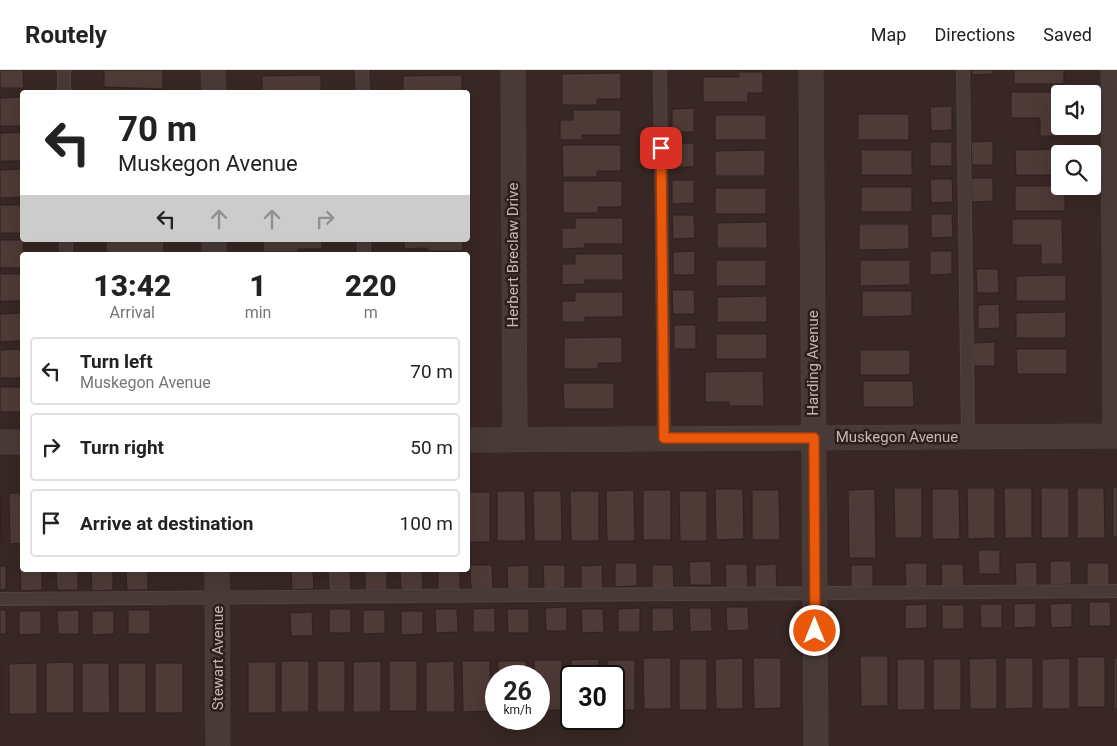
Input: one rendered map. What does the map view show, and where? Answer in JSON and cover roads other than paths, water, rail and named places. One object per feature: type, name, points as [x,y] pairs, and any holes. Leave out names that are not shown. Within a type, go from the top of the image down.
[{"type":"street","points":[[214,70],[214,90]]},
{"type":"street","name":"Herbert Breclaw Drive","points":[[512,70],[515,439]]},
{"type":"street","name":"Harding Avenue","points":[[811,70],[816,746]]},
{"type":"street","points":[[1113,70],[1116,436]]},
{"type":"street","name":"Muskegon Avenue","points":[[470,440],[1116,436]]},
{"type":"street","points":[[0,442],[20,442]]},
{"type":"street","name":"Stewart Avenue","points":[[218,572],[218,746]]},
{"type":"lane","points":[[64,70],[64,90]]},
{"type":"lane","points":[[362,70],[363,90]]},
{"type":"lane","points":[[660,70],[664,438]]},
{"type":"lane","points":[[963,70],[968,436]]},
{"type":"lane","points":[[0,599],[1117,591]]}]
